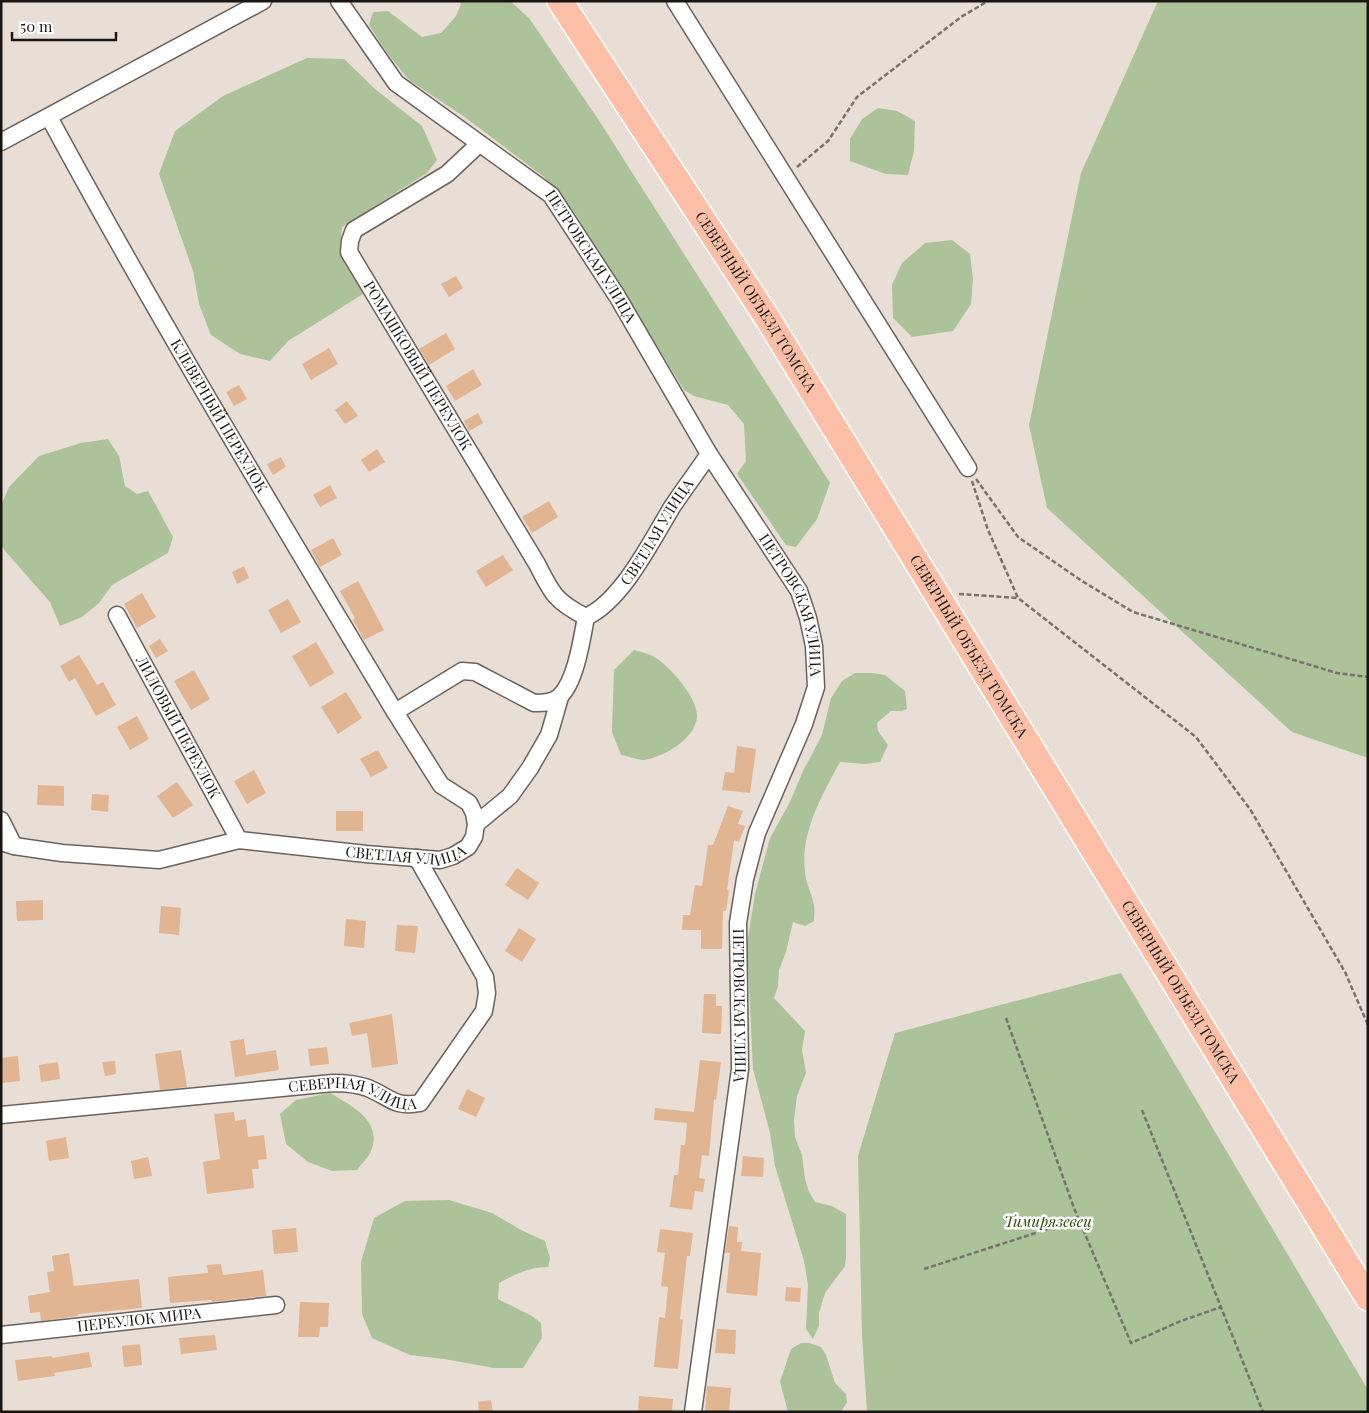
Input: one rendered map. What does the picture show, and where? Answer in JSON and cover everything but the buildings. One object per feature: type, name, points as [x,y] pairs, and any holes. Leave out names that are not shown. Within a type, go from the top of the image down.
[{"type":"main road","name":"СЕВЕРНЫЙ ОБЪЕЗД ТОМСКА","points":[[560,1],[768,319],[1368,1298]]},
{"type":"street","points":[[1,142],[263,1]]},
{"type":"street","name":"ПЕТРОВСКАЯ УЛИЦА","points":[[339,1],[396,84],[552,196],[617,296],[710,454],[799,591],[808,618],[814,646],[816,687],[801,732],[757,833],[745,878],[738,923],[740,1069],[693,1412]]},
{"type":"street","points":[[675,1],[968,468]]},
{"type":"street","name":"КЛЕВЕРНЫЙ ПЕРЕУЛОК","points":[[49,116],[110,231],[395,712]]},
{"type":"street","name":"РОМАШКОВЫЙ ПЕРЕУЛОК","points":[[480,144],[447,174],[354,230],[349,252],[537,564],[546,583],[556,598],[572,610],[586,617]]},
{"type":"street","name":"СВЕТЛАЯ УЛИЦА","points":[[586,617],[605,606],[622,586],[674,505],[710,454]]},
{"type":"street","name":"ЛИЛОВЫЙ ПЕРЕУЛОК","points":[[117,615],[239,840]]},
{"type":"street","points":[[476,824],[510,796],[530,768],[549,735],[560,697],[566,688],[578,658],[586,617]]},
{"type":"street","points":[[395,712],[462,671],[476,672],[534,703],[549,702],[560,697]]},
{"type":"street","name":"СВЕТЛАЯ УЛИЦА","points":[[8,844],[101,857],[160,860],[239,840],[440,860],[453,856],[468,847],[474,837],[476,824],[474,813],[469,803],[440,785],[395,712]]},
{"type":"street","points":[[1,820],[8,844]]},
{"type":"street","name":"СЕВЕРНАЯ УЛИЦА","points":[[1,1116],[332,1083],[351,1083],[368,1088],[398,1104],[420,1103],[484,1011],[487,993],[485,977],[416,858]]},
{"type":"street","name":"ПЕРЕУЛОК МИРА","points":[[1,1335],[276,1305]]},
{"type":"path","points":[[786,176],[828,141],[856,97],[962,17],[988,1]]},
{"type":"path","points":[[968,468],[988,530],[1018,598],[1196,737],[1250,808],[1345,972],[1368,1025]]},
{"type":"path","points":[[968,468],[1018,538],[1082,582],[1133,612],[1337,673],[1368,677]]},
{"type":"path","points":[[935,592],[1018,598]]},
{"type":"path","points":[[1006,1018],[1079,1219],[1130,1343],[1221,1307]]},
{"type":"path","points":[[1142,1110],[1263,1412]]},
{"type":"path","points":[[924,1269],[1079,1219]]},
{"type":"green space","points":[[460,1],[510,1],[529,18],[598,119],[830,483],[817,519],[796,547],[786,545],[737,474],[746,461],[744,424],[728,405],[694,396],[684,390],[574,212],[544,177],[466,118],[409,80],[387,53],[369,25],[373,12],[388,11],[422,37],[441,33],[456,16],[461,4]]},
{"type":"green space","points":[[1158,1],[1368,1],[1368,758],[1292,732],[1047,508],[1029,425],[1081,173]]},
{"type":"green space","points":[[307,58],[344,59],[375,89],[422,126],[437,160],[427,173],[342,227],[340,249],[363,294],[288,341],[270,361],[240,354],[211,335],[199,304],[193,271],[159,174],[175,131],[223,96]]},
{"type":"green space","points":[[878,108],[897,111],[915,121],[914,151],[908,175],[886,174],[850,161],[850,139],[862,119]]},
{"type":"green space","points":[[952,240],[970,254],[973,279],[971,304],[953,331],[912,337],[893,318],[892,285],[902,263],[925,243]]},
{"type":"green space","points":[[108,439],[119,456],[125,486],[137,494],[148,491],[173,537],[168,553],[112,585],[99,603],[82,617],[60,626],[50,602],[1,545],[1,506],[9,487],[39,456],[81,443]]},
{"type":"green space","points":[[634,650],[656,658],[676,676],[693,701],[697,717],[691,733],[677,746],[660,755],[644,760],[621,755],[612,732],[614,670]]},
{"type":"green space","points":[[855,673],[885,675],[905,691],[907,709],[891,711],[877,723],[878,731],[888,745],[880,762],[865,764],[840,762],[820,801],[809,829],[804,857],[806,876],[814,905],[814,921],[805,926],[793,922],[786,952],[779,970],[778,986],[774,998],[805,1031],[802,1050],[806,1073],[797,1096],[794,1120],[795,1137],[802,1155],[805,1179],[809,1192],[815,1202],[832,1206],[846,1214],[845,1266],[825,1293],[819,1313],[819,1326],[813,1339],[806,1329],[808,1285],[804,1261],[775,1166],[770,1133],[753,1069],[747,944],[755,894],[770,838],[790,802],[803,771],[822,735],[831,698],[842,681]]},
{"type":"green space","name":"Тимирязевец","points":[[1121,973],[1368,1390],[1368,1412],[867,1412],[862,1335],[858,1156],[895,1033]]},
{"type":"green space","points":[[330,1093],[356,1109],[369,1123],[373,1131],[374,1140],[369,1156],[357,1170],[332,1171],[308,1162],[286,1144],[280,1114],[296,1100]]},
{"type":"green space","points":[[449,1200],[492,1213],[545,1241],[550,1258],[548,1267],[535,1268],[499,1283],[498,1299],[532,1316],[541,1323],[542,1338],[523,1368],[494,1368],[410,1355],[372,1338],[362,1314],[361,1262],[374,1218],[405,1201]]},
{"type":"green space","points":[[801,1343],[809,1343],[821,1347],[826,1355],[835,1383],[846,1394],[847,1402],[841,1412],[788,1412],[780,1382],[791,1349]]}]
